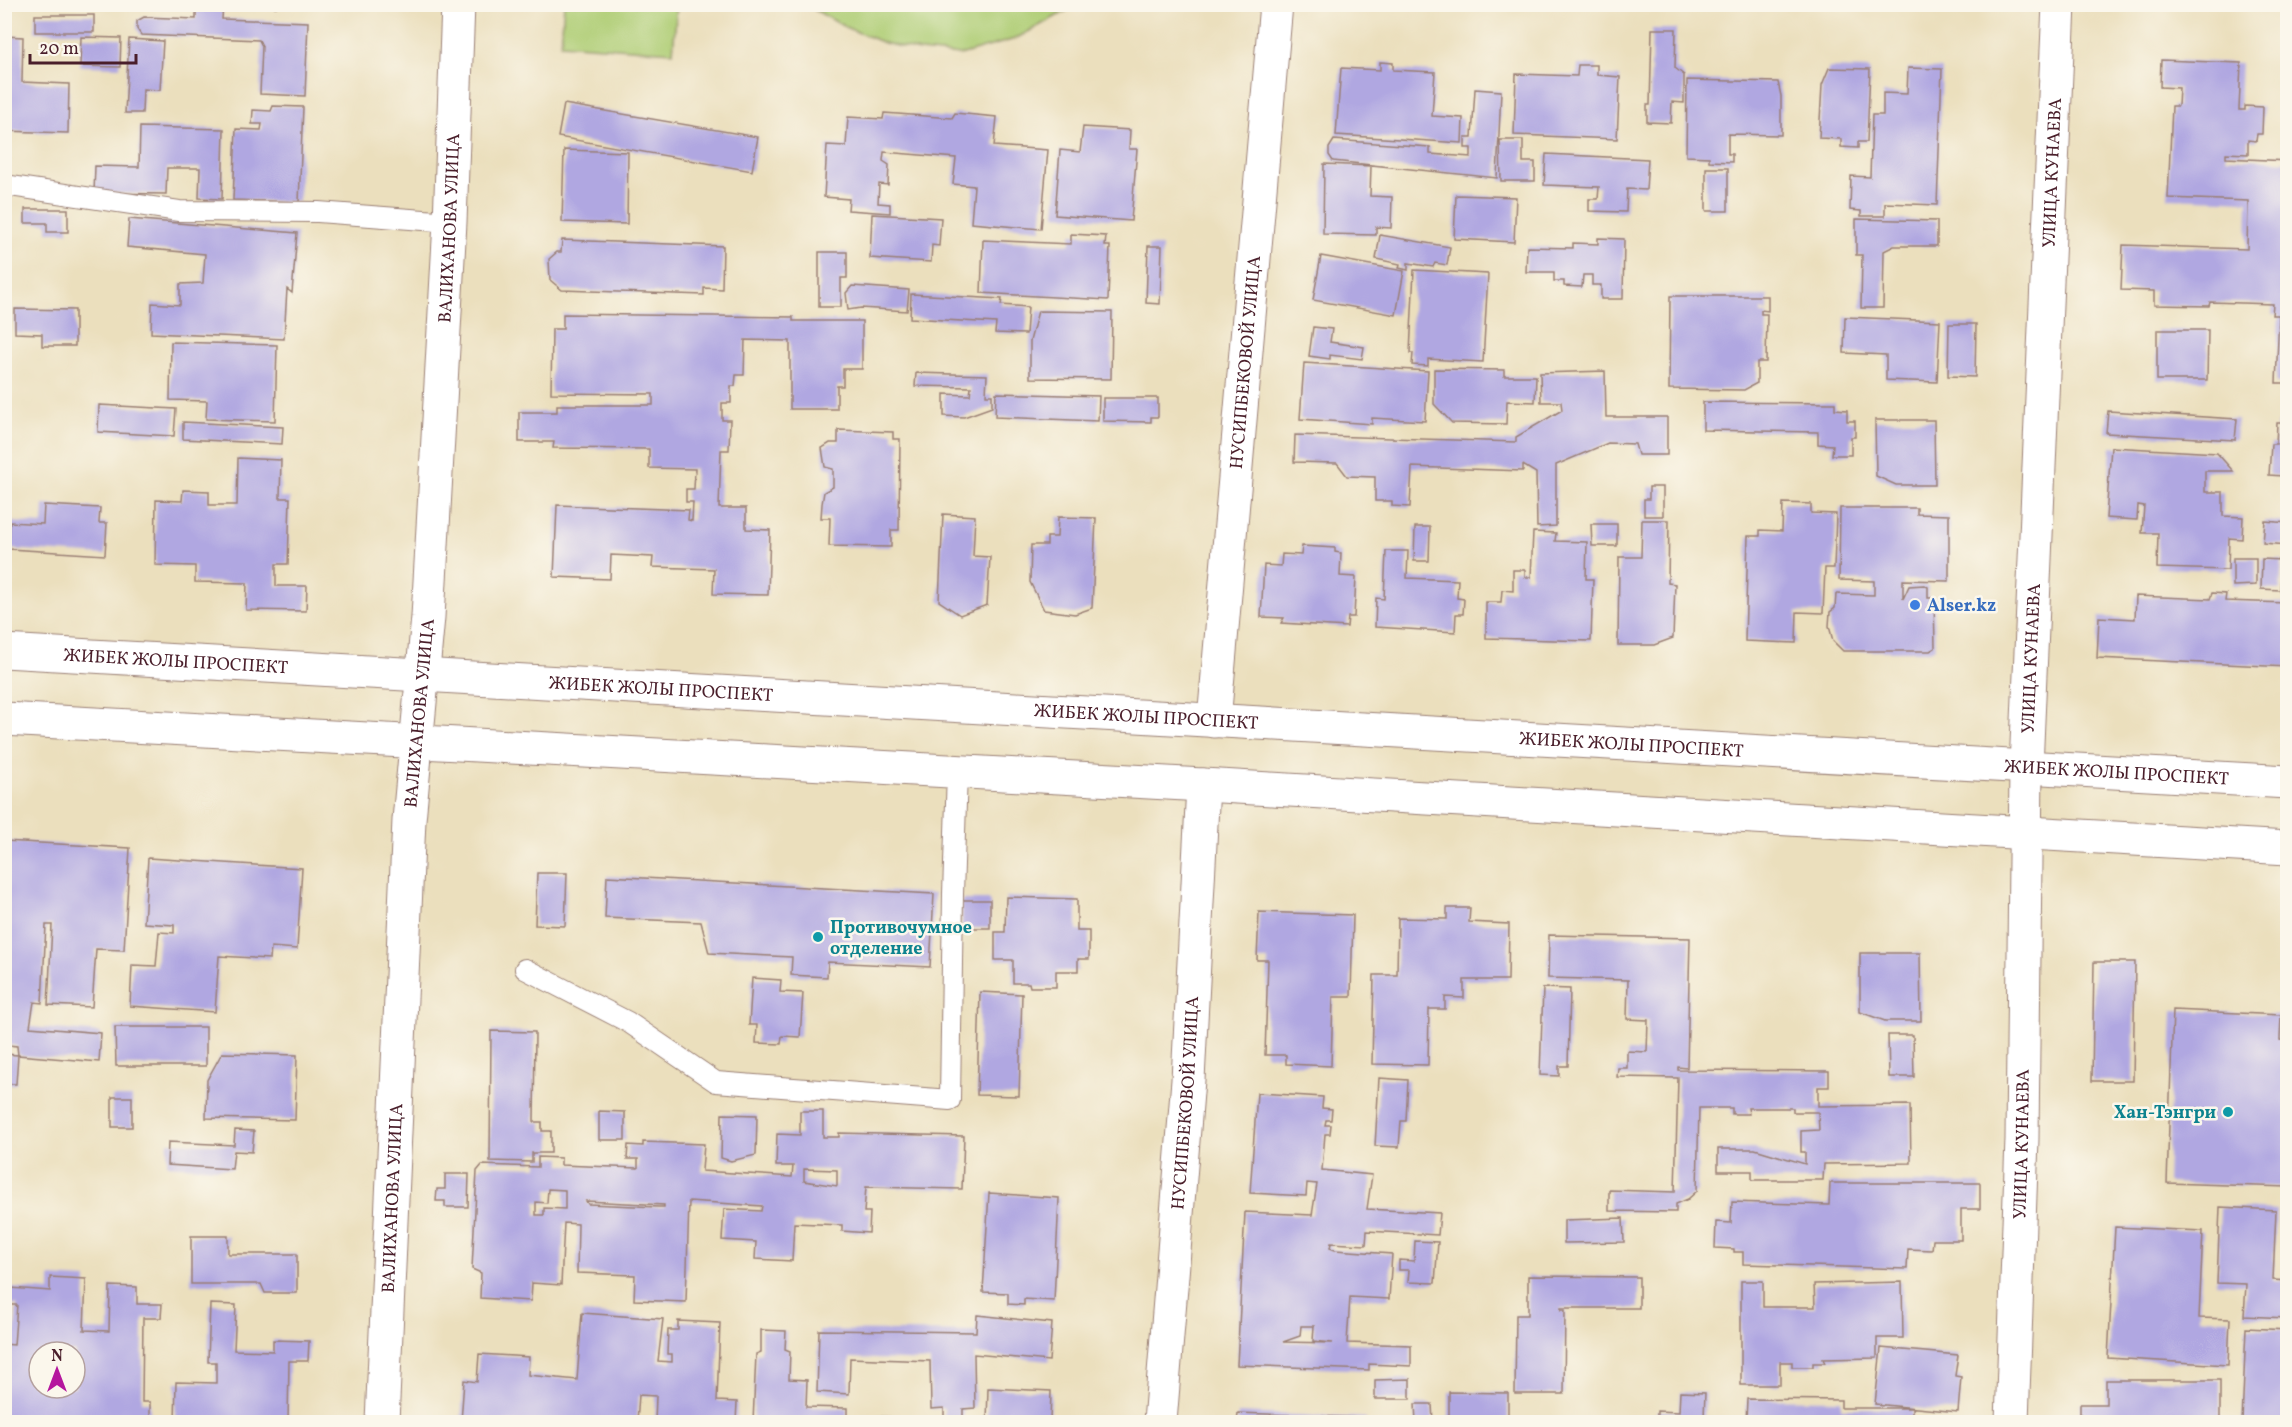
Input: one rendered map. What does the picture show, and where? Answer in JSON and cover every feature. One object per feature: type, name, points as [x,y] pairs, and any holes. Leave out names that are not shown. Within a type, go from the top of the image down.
[{"type":"main road","name":"ВАЛИХАНОВА УЛИЦА","points":[[382,1422],[409,820],[423,676],[450,222],[458,4]]},
{"type":"main road","name":"НУСИПБЕКОВОЙ УЛИЦА","points":[[1214,721],[1276,4]]},
{"type":"main road","name":"УЛИЦА КУНАЕВА","points":[[2012,1422],[2022,1138],[2026,767],[2059,4]]},
{"type":"main road","name":"ЖИБЕК ЖОЛЫ ПРОСПЕКТ","points":[[4,651],[2288,782]]},
{"type":"main road","points":[[4,719],[2288,848]]},
{"type":"main road","name":"НУСИПБЕКОВОЙ УЛИЦА","points":[[1160,1422],[1188,1080],[1203,785]]},
{"type":"lane","points":[[4,185],[179,211],[318,212],[450,222]]},
{"type":"lane","points":[[525,969],[628,1022],[716,1082],[950,1100],[957,772]]},
{"type":"green space","points":[[564,4],[677,5],[673,52],[561,44]]},
{"type":"green space","points":[[806,5],[1077,5],[1015,39],[960,55],[920,51],[884,43],[845,27]]},
{"type":"building","points":[[196,4],[223,4],[222,19],[308,22],[305,96],[260,94],[262,46],[259,40],[141,35],[137,29],[137,21],[144,17],[196,19]]},
{"type":"building","points":[[262,4],[316,4],[316,7],[262,7]]},
{"type":"building","points":[[35,15],[94,15],[94,32],[35,32]]},
{"type":"building","points":[[1652,29],[1676,29],[1675,68],[1684,75],[1684,103],[1672,102],[1671,123],[1647,122],[1647,105],[1650,105]]},
{"type":"building","points":[[4,36],[23,37],[22,82],[69,84],[68,133],[4,131]]},
{"type":"building","points":[[81,37],[121,38],[120,67],[80,66]]},
{"type":"building","points":[[129,39],[163,41],[160,90],[143,89],[142,113],[125,113]]},
{"type":"building","points":[[2161,60],[2241,63],[2239,110],[2245,110],[2245,106],[2263,107],[2262,134],[2257,134],[2256,141],[2248,140],[2248,154],[2226,153],[2226,158],[2288,161],[2288,383],[2276,383],[2279,315],[2272,315],[2273,304],[2210,302],[2209,306],[2154,305],[2154,291],[2121,290],[2123,245],[2247,249],[2248,201],[2168,198],[2172,106],[2178,106],[2179,88],[2160,87]]},
{"type":"building","points":[[1380,62],[1393,63],[1393,70],[1435,72],[1432,116],[1463,118],[1462,143],[1336,135],[1341,68],[1380,70]]},
{"type":"building","points":[[1578,65],[1597,65],[1597,75],[1620,77],[1617,139],[1514,135],[1516,74],[1577,76]]},
{"type":"building","points":[[1829,68],[1870,69],[1867,142],[1858,142],[1858,148],[1841,147],[1841,139],[1819,138],[1822,85]]},
{"type":"building","points":[[1908,68],[1942,69],[1937,205],[1885,203],[1885,216],[1861,216],[1861,211],[1850,210],[1851,176],[1870,177],[1872,115],[1883,115],[1883,93],[1907,94]]},
{"type":"building","points":[[1687,80],[1778,82],[1781,96],[1781,135],[1728,134],[1728,154],[1732,154],[1732,162],[1709,161],[1709,157],[1686,156]]},
{"type":"building","points":[[1475,89],[1501,91],[1497,178],[1333,161],[1329,155],[1329,148],[1334,140],[1430,147],[1430,154],[1471,157],[1471,148],[1465,148],[1465,137],[1472,137]]},
{"type":"building","points":[[564,104],[758,137],[752,171],[558,137]]},
{"type":"building","points":[[273,106],[303,107],[299,202],[233,200],[236,129],[261,130],[262,124],[252,124],[253,110],[271,111]]},
{"type":"building","points":[[884,113],[952,118],[955,113],[997,117],[994,146],[1048,150],[1041,229],[971,223],[974,186],[953,184],[956,158],[884,152],[883,161],[889,165],[888,185],[879,184],[878,203],[890,204],[890,213],[848,210],[849,199],[824,197],[827,145],[846,146],[848,117],[883,119]]},
{"type":"building","points":[[140,127],[224,129],[222,199],[199,198],[200,168],[167,168],[166,194],[94,193],[95,166],[139,167]]},
{"type":"building","points":[[1083,127],[1130,130],[1129,149],[1137,149],[1131,221],[1055,215],[1060,150],[1080,152]]},
{"type":"building","points":[[1500,140],[1523,140],[1523,162],[1535,162],[1535,181],[1501,181]]},
{"type":"building","points":[[564,150],[628,152],[627,224],[562,222]]},
{"type":"building","points":[[1546,154],[1648,159],[1646,190],[1627,189],[1626,212],[1589,211],[1589,199],[1598,199],[1599,187],[1544,185]]},
{"type":"building","points":[[1324,164],[1371,166],[1370,196],[1392,197],[1391,228],[1376,227],[1376,235],[1323,234]]},
{"type":"building","points":[[1706,168],[1728,168],[1728,211],[1706,211]]},
{"type":"building","points":[[1456,195],[1516,197],[1514,242],[1454,239]]},
{"type":"building","points":[[25,209],[68,209],[68,232],[47,232],[47,223],[25,223]]},
{"type":"building","points":[[872,214],[941,218],[939,246],[932,245],[931,262],[870,258]]},
{"type":"building","points":[[129,219],[297,233],[292,293],[287,289],[284,339],[151,333],[152,303],[180,305],[180,284],[203,283],[205,254],[127,247]]},
{"type":"building","points":[[1856,219],[1937,221],[1937,246],[1894,246],[1884,251],[1883,308],[1861,308],[1862,255],[1856,255]]},
{"type":"building","points":[[1071,234],[1106,236],[1105,246],[1110,246],[1108,300],[981,293],[983,240],[1071,244]]},
{"type":"building","points":[[1380,235],[1450,247],[1447,265],[1435,263],[1433,267],[1408,263],[1408,270],[1399,268],[1400,264],[1376,259]]},
{"type":"building","points":[[1598,238],[1624,239],[1623,299],[1601,299],[1601,285],[1592,285],[1592,275],[1583,275],[1582,287],[1564,286],[1564,281],[1554,281],[1554,272],[1526,272],[1527,247],[1573,248],[1573,243],[1598,244]]},
{"type":"building","points":[[562,240],[723,246],[722,289],[704,288],[704,295],[562,290],[550,280],[549,259],[557,252],[561,252]]},
{"type":"building","points":[[1148,246],[1162,246],[1160,304],[1146,303]]},
{"type":"building","points":[[819,252],[847,252],[847,278],[841,278],[841,307],[819,307]]},
{"type":"building","points":[[1321,256],[1404,271],[1396,315],[1313,300]]},
{"type":"building","points":[[1414,270],[1488,274],[1483,362],[1428,359],[1428,366],[1412,365],[1413,353],[1410,353]]},
{"type":"building","points":[[852,286],[909,290],[907,311],[861,308],[848,310],[846,293]]},
{"type":"building","points":[[911,294],[1002,299],[1001,305],[1028,307],[1026,334],[995,333],[996,323],[910,318]]},
{"type":"building","points":[[1670,296],[1768,296],[1768,311],[1761,310],[1761,314],[1767,314],[1766,362],[1757,362],[1757,383],[1744,390],[1669,389]]},
{"type":"building","points":[[15,309],[75,310],[75,346],[42,346],[42,334],[15,333]]},
{"type":"building","points":[[1038,311],[1112,312],[1111,379],[1030,378],[1030,341]]},
{"type":"building","points":[[563,314],[793,317],[793,321],[862,321],[862,369],[843,369],[843,386],[837,386],[837,409],[790,409],[790,341],[745,340],[744,375],[736,375],[735,386],[731,386],[731,403],[722,403],[722,420],[730,420],[729,450],[721,450],[719,508],[746,508],[746,529],[770,530],[768,595],[713,594],[714,569],[652,567],[653,557],[611,555],[610,579],[554,577],[557,505],[689,510],[688,520],[692,521],[693,502],[686,502],[686,489],[694,489],[695,469],[649,468],[649,449],[553,448],[554,442],[519,442],[519,412],[557,412],[557,405],[653,405],[653,394],[551,393],[552,329],[563,329]]},
{"type":"building","points":[[1845,317],[1940,321],[1937,382],[1886,380],[1886,355],[1844,353]]},
{"type":"building","points":[[1949,324],[1976,324],[1975,377],[1948,376]]},
{"type":"building","points":[[1313,327],[1332,329],[1330,342],[1364,347],[1362,359],[1330,355],[1330,359],[1309,356]]},
{"type":"building","points":[[2157,330],[2208,330],[2207,380],[2157,380]]},
{"type":"building","points":[[171,342],[277,345],[275,421],[206,419],[207,401],[170,400]]},
{"type":"building","points":[[1304,363],[1428,371],[1425,421],[1372,418],[1372,424],[1300,419]]},
{"type":"building","points":[[1434,369],[1504,370],[1504,376],[1536,376],[1535,402],[1507,401],[1506,424],[1452,423],[1434,404]]},
{"type":"building","points":[[1605,371],[1606,417],[1667,417],[1667,455],[1638,455],[1635,444],[1608,443],[1556,465],[1556,526],[1537,527],[1536,473],[1523,465],[1523,471],[1412,467],[1410,507],[1392,506],[1392,501],[1375,501],[1375,477],[1347,476],[1337,463],[1294,462],[1295,435],[1516,442],[1516,437],[1562,410],[1561,402],[1541,402],[1540,373]]},
{"type":"building","points":[[916,373],[987,375],[986,395],[992,395],[992,407],[964,417],[944,416],[944,394],[970,395],[971,387],[915,386]]},
{"type":"building","points":[[996,393],[1099,396],[1098,421],[995,417]]},
{"type":"building","points":[[1103,398],[1158,398],[1158,417],[1151,417],[1151,422],[1103,421]]},
{"type":"building","points":[[1703,402],[1835,403],[1835,409],[1847,410],[1847,421],[1855,421],[1855,437],[1851,437],[1851,455],[1832,455],[1833,445],[1818,444],[1818,432],[1703,430]]},
{"type":"building","points":[[99,405],[176,409],[174,436],[98,432]]},
{"type":"building","points":[[2108,411],[2237,419],[2235,440],[2106,433]]},
{"type":"building","points":[[1875,420],[1934,420],[1935,485],[1896,485],[1876,476]]},
{"type":"building","points":[[183,422],[283,427],[282,444],[183,439]]},
{"type":"building","points":[[2277,423],[2288,423],[2288,464],[2284,464],[2283,476],[2269,475],[2271,444],[2276,444]]},
{"type":"building","points":[[838,430],[893,432],[893,439],[900,439],[899,530],[891,530],[891,547],[829,546],[830,518],[821,518],[824,492],[833,487],[833,469],[825,467],[822,448],[830,443],[838,443]]},
{"type":"building","points":[[2111,447],[2217,453],[2233,471],[2205,471],[2205,492],[2223,492],[2223,516],[2243,517],[2242,539],[2229,538],[2228,570],[2157,568],[2158,533],[2142,533],[2144,506],[2138,505],[2137,520],[2106,518]]},
{"type":"building","points":[[238,458],[281,460],[280,498],[290,498],[288,564],[276,564],[276,586],[307,586],[306,611],[246,610],[247,583],[195,582],[195,566],[155,565],[156,500],[182,501],[183,490],[209,491],[209,505],[237,505]]},
{"type":"building","points":[[1649,487],[1663,487],[1663,516],[1644,516],[1644,499],[1649,499]]},
{"type":"building","points":[[1783,503],[1811,504],[1811,513],[1836,514],[1834,568],[1825,568],[1823,613],[1797,612],[1796,643],[1745,641],[1748,536],[1760,536],[1760,530],[1782,531]]},
{"type":"building","points":[[44,505],[100,508],[99,523],[107,523],[105,555],[9,549],[10,522],[43,524]]},
{"type":"building","points":[[1840,508],[1917,508],[1917,514],[1949,515],[1949,581],[1903,580],[1903,599],[1909,586],[1924,585],[1928,587],[1928,598],[1934,598],[1935,648],[1930,651],[1843,651],[1833,641],[1829,626],[1830,612],[1835,608],[1836,594],[1874,595],[1874,581],[1839,580]]},
{"type":"building","points":[[943,514],[975,516],[973,556],[990,557],[987,605],[960,615],[939,601]]},
{"type":"building","points":[[1058,517],[1096,518],[1092,608],[1075,614],[1044,610],[1030,582],[1031,545],[1047,545],[1047,537],[1057,537]]},
{"type":"building","points":[[1642,520],[1669,520],[1668,583],[1675,584],[1673,638],[1654,645],[1618,645],[1619,557],[1641,557]]},
{"type":"building","points":[[2265,521],[2288,523],[2288,545],[2263,543]]},
{"type":"building","points":[[1591,524],[1617,524],[1617,546],[1592,546]]},
{"type":"building","points":[[1415,527],[1430,527],[1429,561],[1414,561]]},
{"type":"building","points":[[1533,532],[1556,533],[1555,541],[1587,542],[1586,579],[1593,579],[1591,641],[1486,638],[1486,602],[1501,602],[1502,590],[1513,591],[1513,570],[1525,570],[1525,577],[1531,577]]},
{"type":"building","points":[[1302,546],[1335,548],[1335,552],[1341,553],[1340,576],[1356,577],[1354,617],[1348,617],[1347,627],[1281,623],[1284,618],[1261,617],[1264,565],[1281,566],[1282,554],[1301,555]]},
{"type":"building","points":[[1386,551],[1408,551],[1407,578],[1458,580],[1457,598],[1464,599],[1463,614],[1456,614],[1455,632],[1375,627],[1376,598],[1384,599]]},
{"type":"building","points":[[2233,558],[2256,558],[2256,585],[2233,586]]},
{"type":"building","points":[[2262,559],[2282,560],[2280,590],[2261,589]]},
{"type":"building","points":[[2212,593],[2226,594],[2225,601],[2288,603],[2288,667],[2097,658],[2099,617],[2135,619],[2136,596],[2210,599]]},
{"type":"building","points":[[4,841],[130,848],[124,950],[96,949],[92,1007],[48,1005],[52,925],[46,925],[42,1003],[34,1002],[30,1027],[101,1033],[99,1062],[18,1055],[17,1046],[8,1045],[10,1018],[4,1017]]},
{"type":"building","points":[[148,858],[302,868],[297,949],[271,947],[270,959],[219,956],[215,1012],[130,1006],[132,965],[156,966],[159,932],[174,933],[174,925],[144,923]]},
{"type":"building","points":[[537,873],[567,873],[565,926],[535,925]]},
{"type":"building","name":"Противочумное отделение","points":[[607,876],[934,894],[930,967],[828,962],[827,977],[791,975],[792,957],[709,953],[701,922],[605,918]]},
{"type":"building","points":[[1006,897],[1077,899],[1077,931],[1089,931],[1089,959],[1078,959],[1078,971],[1056,971],[1056,987],[1030,987],[1029,983],[1013,983],[1013,960],[995,960],[995,932],[1005,932]]},
{"type":"building","points":[[962,900],[990,900],[990,928],[962,928]]},
{"type":"building","points":[[1447,908],[1470,908],[1469,922],[1509,924],[1508,980],[1464,980],[1464,998],[1445,997],[1445,1009],[1429,1009],[1428,1065],[1372,1064],[1374,975],[1397,975],[1398,918],[1447,919]]},
{"type":"building","points":[[1259,912],[1353,915],[1351,997],[1333,997],[1331,1066],[1286,1064],[1286,1055],[1265,1055],[1268,960],[1257,960]]},
{"type":"building","points":[[1549,935],[1690,938],[1687,1068],[1678,1067],[1678,1070],[1829,1071],[1829,1087],[1818,1087],[1818,1106],[1910,1105],[1911,1163],[1824,1164],[1823,1180],[1752,1180],[1752,1171],[1718,1171],[1718,1149],[1755,1149],[1805,1164],[1805,1152],[1801,1152],[1801,1131],[1819,1130],[1818,1112],[1793,1112],[1793,1108],[1748,1108],[1749,1114],[1732,1114],[1732,1108],[1699,1108],[1697,1191],[1688,1199],[1676,1204],[1676,1212],[1609,1211],[1609,1190],[1675,1192],[1678,1078],[1617,1077],[1618,1068],[1627,1068],[1627,1051],[1647,1052],[1648,1020],[1627,1019],[1628,980],[1548,978]]},
{"type":"building","points":[[1860,953],[1920,953],[1921,1021],[1885,1021],[1860,1012]]},
{"type":"building","points":[[2094,962],[2135,962],[2133,1081],[2092,1081]]},
{"type":"building","points":[[752,978],[781,980],[780,992],[803,993],[800,1037],[782,1036],[781,1044],[756,1043],[757,1025],[749,1025]]},
{"type":"building","points":[[1543,988],[1570,989],[1568,1066],[1559,1066],[1559,1076],[1540,1075]]},
{"type":"building","points":[[980,992],[1022,994],[1019,1096],[977,1095]]},
{"type":"building","name":"Хан-Тэнгри","points":[[2173,1010],[2281,1015],[2280,1040],[2288,1041],[2288,1187],[2167,1183]]},
{"type":"building","points":[[115,1027],[206,1027],[206,1066],[116,1066]]},
{"type":"building","points":[[491,1031],[535,1032],[534,1122],[542,1122],[542,1131],[551,1131],[551,1153],[532,1153],[532,1162],[490,1161]]},
{"type":"building","points":[[1888,1035],[1913,1035],[1914,1077],[1889,1077]]},
{"type":"building","points":[[222,1053],[297,1055],[295,1120],[206,1118],[207,1080]]},
{"type":"building","points":[[4,1054],[18,1055],[16,1084],[4,1084]]},
{"type":"building","points":[[1379,1078],[1408,1080],[1406,1121],[1401,1121],[1399,1147],[1375,1146]]},
{"type":"building","points":[[1257,1093],[1323,1097],[1322,1108],[1332,1109],[1331,1120],[1326,1120],[1325,1125],[1331,1125],[1330,1134],[1325,1134],[1322,1170],[1372,1175],[1367,1209],[1440,1213],[1438,1235],[1367,1231],[1366,1245],[1331,1243],[1330,1248],[1392,1254],[1389,1299],[1350,1297],[1347,1343],[1411,1345],[1411,1366],[1369,1364],[1369,1370],[1237,1365],[1245,1212],[1312,1215],[1317,1184],[1307,1183],[1306,1196],[1250,1193]],"holes":[[[1301,1326],[1314,1326],[1313,1341],[1333,1343],[1283,1342],[1300,1336]]]},
{"type":"building","points":[[112,1097],[132,1097],[132,1127],[112,1127]]},
{"type":"building","points":[[599,1111],[625,1112],[625,1140],[599,1140]]},
{"type":"building","points":[[800,1111],[823,1111],[823,1137],[839,1137],[839,1133],[964,1136],[962,1189],[866,1187],[864,1212],[870,1212],[869,1233],[842,1231],[842,1225],[794,1223],[792,1261],[755,1259],[756,1242],[722,1240],[724,1209],[761,1211],[762,1206],[689,1201],[686,1302],[634,1300],[635,1275],[577,1273],[578,1224],[564,1223],[561,1285],[532,1283],[531,1301],[480,1298],[481,1273],[472,1269],[477,1171],[482,1165],[538,1167],[538,1157],[561,1158],[561,1165],[638,1168],[638,1159],[627,1159],[628,1145],[643,1146],[643,1142],[704,1144],[702,1171],[792,1177],[793,1166],[776,1166],[777,1134],[800,1135]],"holes":[[[804,1169],[837,1170],[837,1186],[804,1181]],[[548,1189],[565,1190],[565,1209],[544,1208],[544,1215],[536,1215],[536,1202],[547,1203]],[[586,1201],[664,1205],[664,1207],[588,1204]]]},
{"type":"building","points":[[722,1114],[757,1115],[756,1155],[731,1161],[721,1158]]},
{"type":"building","points":[[235,1130],[254,1131],[252,1152],[234,1151],[232,1169],[167,1165],[168,1142],[234,1145]]},
{"type":"building","points":[[445,1174],[469,1174],[468,1207],[445,1207],[445,1201],[436,1201],[437,1189],[445,1189]]},
{"type":"building","points":[[1830,1183],[1980,1183],[1980,1209],[1961,1209],[1961,1240],[1933,1240],[1932,1250],[1908,1249],[1907,1269],[1743,1264],[1743,1252],[1715,1248],[1716,1222],[1731,1223],[1732,1202],[1829,1205]]},
{"type":"building","points":[[989,1193],[1059,1198],[1054,1301],[1024,1299],[1024,1305],[1008,1304],[1008,1293],[983,1292]]},
{"type":"building","points":[[2220,1207],[2276,1210],[2273,1280],[2288,1281],[2287,1318],[2244,1316],[2246,1284],[2217,1283]]},
{"type":"building","points":[[1623,1218],[1624,1242],[1564,1243],[1564,1220]]},
{"type":"building","points":[[2115,1227],[2203,1231],[2199,1318],[2230,1319],[2228,1365],[2108,1358]]},
{"type":"building","points":[[191,1236],[228,1236],[228,1254],[297,1254],[297,1293],[265,1293],[261,1284],[191,1284]]},
{"type":"building","points":[[1415,1241],[1438,1242],[1435,1283],[1408,1282],[1409,1270],[1399,1270],[1399,1260],[1414,1261]]},
{"type":"building","points":[[1528,1276],[1639,1277],[1639,1308],[1561,1308],[1565,1310],[1564,1394],[1515,1394],[1516,1315],[1528,1315]]},
{"type":"building","points":[[50,1277],[86,1279],[84,1330],[109,1331],[110,1286],[137,1287],[137,1304],[162,1304],[161,1318],[143,1318],[142,1402],[150,1402],[150,1422],[63,1420],[63,1422],[4,1422],[4,1344],[14,1345],[17,1305],[10,1305],[11,1288],[50,1291]]},
{"type":"building","points":[[1741,1281],[1763,1281],[1763,1307],[1815,1307],[1814,1284],[1902,1282],[1903,1338],[1877,1338],[1877,1358],[1823,1359],[1825,1363],[1813,1363],[1813,1367],[1792,1367],[1792,1362],[1780,1362],[1780,1385],[1741,1385]]},
{"type":"building","points":[[210,1304],[236,1305],[234,1350],[273,1351],[273,1340],[309,1341],[308,1361],[289,1361],[288,1422],[175,1422],[176,1382],[216,1383],[216,1362],[208,1362]]},
{"type":"building","points":[[582,1313],[663,1319],[658,1361],[672,1362],[672,1354],[667,1354],[668,1330],[678,1330],[678,1321],[720,1323],[717,1401],[737,1402],[736,1422],[655,1422],[656,1396],[639,1395],[637,1422],[461,1422],[464,1380],[477,1382],[479,1354],[529,1357],[528,1375],[577,1380]]},
{"type":"building","points":[[977,1315],[1052,1323],[1049,1361],[974,1354],[975,1408],[963,1409],[963,1422],[944,1422],[944,1408],[931,1409],[930,1361],[850,1358],[849,1394],[817,1392],[819,1330],[976,1332]]},
{"type":"building","points":[[2246,1328],[2288,1330],[2288,1422],[2242,1422]]},
{"type":"building","points":[[761,1330],[786,1331],[785,1349],[790,1351],[789,1379],[807,1380],[806,1407],[847,1408],[847,1422],[753,1422],[756,1354],[761,1352]]},
{"type":"building","points":[[1881,1348],[1958,1355],[1955,1376],[1961,1377],[1958,1412],[1875,1404]]},
{"type":"building","points":[[1410,1379],[1410,1399],[1375,1399],[1375,1380]]},
{"type":"building","points":[[2106,1380],[2220,1380],[2220,1422],[2080,1422],[2080,1404],[2106,1404]]},
{"type":"building","points":[[988,1388],[1051,1391],[1050,1422],[987,1422]]},
{"type":"building","points":[[1449,1392],[1508,1393],[1508,1422],[1449,1422]]},
{"type":"building","points":[[1680,1392],[1705,1393],[1704,1417],[1713,1418],[1713,1422],[1657,1422],[1657,1411],[1679,1412]]},
{"type":"building","points":[[1747,1399],[1841,1400],[1841,1408],[1912,1408],[1912,1422],[1746,1422]]},
{"type":"building","points":[[1415,1404],[1432,1404],[1433,1422],[1416,1422]]},
{"type":"building","points":[[1238,1413],[1366,1418],[1366,1422],[1237,1422]]},
{"type":"building","points":[[857,1416],[904,1417],[904,1422],[856,1422]]},
{"type":"place","name":"Alser.kz","points":[[1915,605]]},
{"type":"place","name":"Противочумное отделение","points":[[818,937]]},
{"type":"place","name":"Хан-Тэнгри","points":[[2228,1112]]}]
